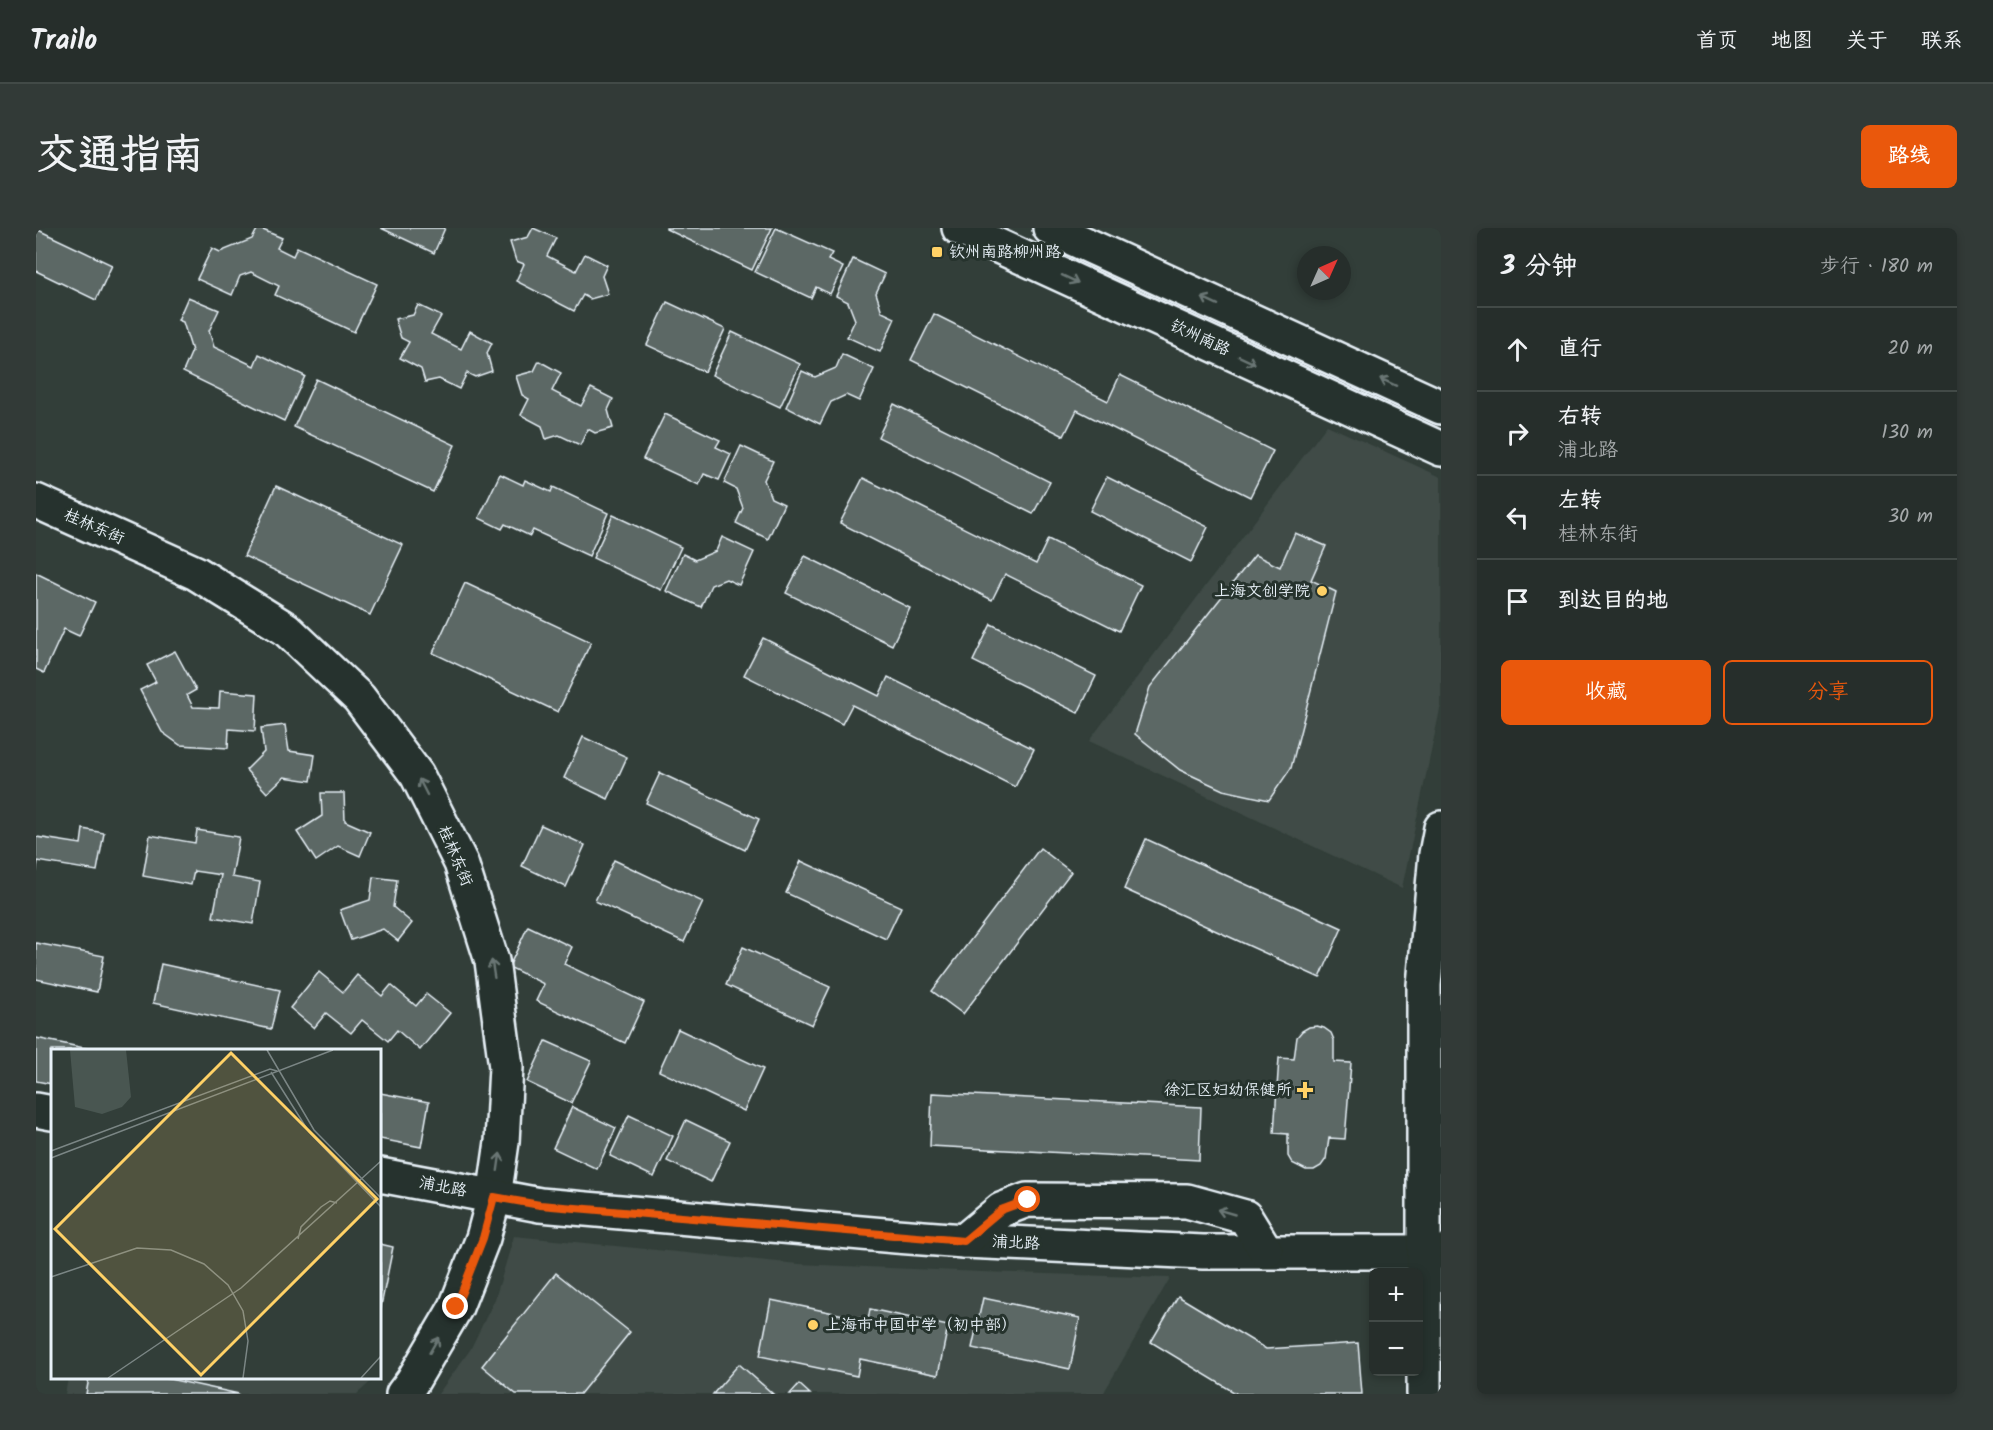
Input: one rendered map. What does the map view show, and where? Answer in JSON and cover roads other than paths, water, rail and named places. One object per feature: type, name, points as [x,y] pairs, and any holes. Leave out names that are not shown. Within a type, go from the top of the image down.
[{"type":"street","name":"钦州南路","points":[[959,228],[1441,449]]},
{"type":"street","points":[[1050,228],[1441,406]]},
{"type":"street","name":"桂林东街","points":[[36,501],[196,573],[286,629],[359,698],[417,775],[461,863],[492,961],[506,1067],[502,1142],[494,1197],[483,1238],[456,1307],[403,1394]]},
{"type":"street","points":[[1424,1394],[1433,1252],[1424,985],[1436,854],[1441,828]]},
{"type":"street","points":[[36,1110],[51,1113]]},
{"type":"street","name":"浦北路","points":[[381,1175],[540,1205],[964,1241],[1203,1252],[1433,1252]]},
{"type":"street","points":[[964,1241],[1001,1210],[1028,1200],[1187,1201],[1245,1217],[1266,1251]]},
{"type":"place","name":"钦州南路柳州路","points":[[937,252]]},
{"type":"place","name":"上海文创学院","points":[[1322,591]]},
{"type":"place","name":"徐汇区妇幼保健所","points":[[1305,1090]]},
{"type":"place","name":"上海市中国中学（初中部）","points":[[813,1325]]}]
